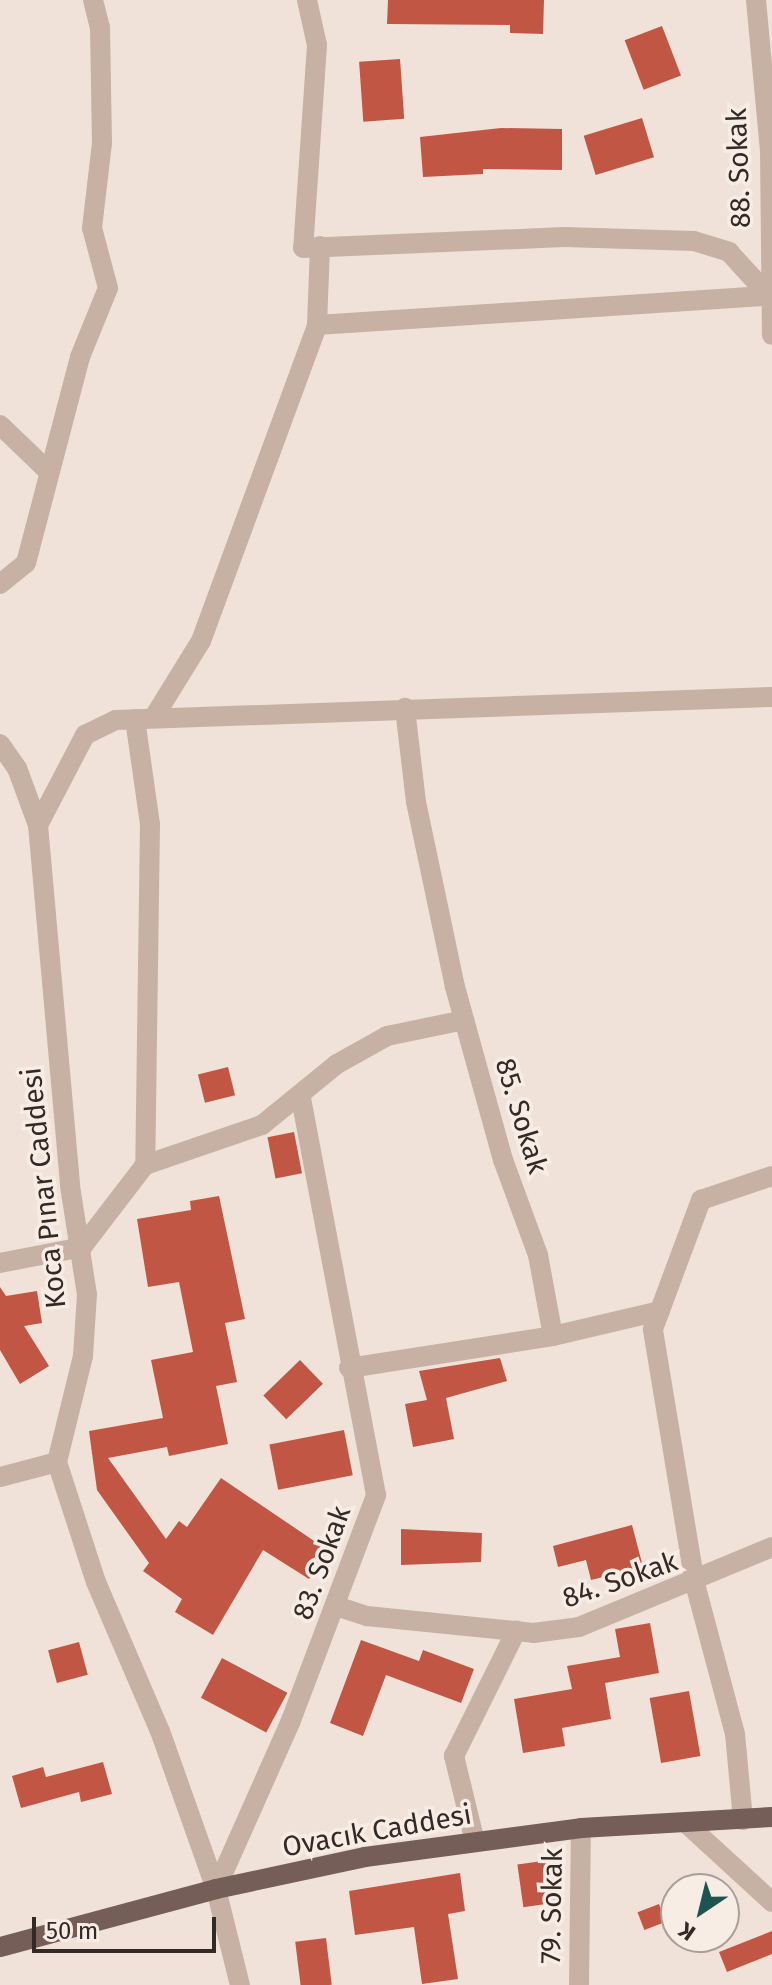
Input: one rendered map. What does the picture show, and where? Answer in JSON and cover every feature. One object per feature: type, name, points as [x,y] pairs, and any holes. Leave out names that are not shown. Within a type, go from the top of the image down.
[{"type":"main road","name":"Ovacık Caddesi","points":[[0,1947],[216,1889],[475,1842],[581,1828],[688,1825],[772,1817]]},
{"type":"street","points":[[0,584],[26,563],[80,357],[108,288],[92,228],[102,143],[100,28],[93,0]]},
{"type":"street","points":[[307,0],[317,45],[303,248],[564,237],[694,241],[729,252],[769,296]]},
{"type":"street","name":"88. Sokak","points":[[756,0],[771,150],[769,296],[772,335]]},
{"type":"street","points":[[145,1165],[150,824],[145,718],[201,641],[317,325],[320,246]]},
{"type":"street","points":[[317,325],[769,296]]},
{"type":"street","points":[[0,425],[49,472]]},
{"type":"street","points":[[38,825],[85,735],[145,718],[772,697]]},
{"type":"street","name":"85. Sokak","points":[[405,708],[416,802],[464,1020],[538,1255],[553,1336]]},
{"type":"street","name":"Koca Pınar Caddesi","points":[[0,744],[17,768],[38,825],[70,1186],[87,1294],[83,1356],[57,1462]]},
{"type":"street","points":[[0,1263],[82,1247],[145,1165],[262,1125],[301,1098],[337,1064],[387,1036],[464,1020]]},
{"type":"street","name":"83. Sokak","points":[[216,1889],[248,1826],[336,1606],[376,1495],[349,1368],[301,1098]]},
{"type":"street","points":[[743,1820],[735,1734],[695,1584],[653,1329],[701,1200],[772,1176]]},
{"type":"street","points":[[349,1368],[553,1336],[660,1311]]},
{"type":"street","points":[[0,1477],[57,1462],[96,1582],[160,1731],[216,1889],[240,1985]]},
{"type":"street","name":"84. Sokak","points":[[336,1606],[367,1616],[516,1631],[579,1627],[695,1584],[772,1547]]},
{"type":"street","points":[[475,1842],[454,1756],[516,1631]]},
{"type":"street","points":[[688,1825],[772,1902]]},
{"type":"street","name":"79. Sokak","points":[[579,1985],[581,1828]]},
{"type":"building","points":[[388,0],[544,0],[543,34],[510,33],[510,25],[387,24]]},
{"type":"building","points":[[662,26],[681,75],[644,90],[625,40]]},
{"type":"building","points":[[400,59],[404,119],[363,122],[359,62]]},
{"type":"building","points":[[642,118],[654,157],[596,175],[584,136]]},
{"type":"building","points":[[501,128],[562,129],[562,170],[483,169],[483,174],[423,177],[420,137]]},
{"type":"building","points":[[228,1067],[235,1095],[205,1103],[198,1074]]},
{"type":"building","points":[[294,1132],[302,1173],[276,1178],[267,1137]]},
{"type":"building","points":[[219,1196],[245,1319],[225,1323],[237,1382],[216,1386],[228,1444],[169,1456],[167,1447],[108,1458],[166,1539],[179,1521],[187,1527],[221,1478],[329,1551],[309,1579],[263,1550],[213,1635],[175,1612],[182,1599],[143,1571],[149,1563],[97,1490],[89,1431],[163,1418],[151,1360],[193,1352],[179,1282],[148,1287],[137,1219],[191,1210],[190,1201]]},
{"type":"building","points":[[0,1287],[6,1296],[37,1291],[42,1323],[24,1326],[49,1366],[20,1384],[0,1350]]},
{"type":"building","points":[[500,1358],[507,1381],[446,1398],[454,1439],[413,1447],[405,1404],[427,1400],[419,1371]]},
{"type":"building","points":[[300,1360],[323,1384],[286,1419],[263,1395]]},
{"type":"building","points":[[344,1430],[353,1475],[278,1490],[269,1445]]},
{"type":"building","points":[[632,1525],[643,1567],[591,1580],[586,1560],[558,1567],[553,1546]]},
{"type":"building","points":[[401,1529],[482,1533],[481,1562],[401,1565]]},
{"type":"building","points":[[650,1623],[659,1673],[605,1683],[611,1719],[562,1728],[565,1746],[523,1753],[514,1699],[572,1689],[567,1666],[620,1657],[615,1629]]},
{"type":"building","points":[[361,1640],[419,1661],[423,1650],[474,1669],[461,1703],[386,1675],[363,1736],[330,1723]]},
{"type":"building","points":[[79,1642],[88,1675],[57,1683],[48,1650]]},
{"type":"building","points":[[222,1658],[287,1693],[266,1732],[201,1698]]},
{"type":"building","points":[[689,1691],[700,1756],[661,1763],[650,1698]]},
{"type":"building","points":[[103,1762],[112,1794],[81,1802],[79,1792],[21,1808],[12,1776],[43,1767],[46,1777]]},
{"type":"building","points":[[557,1859],[563,1902],[523,1907],[517,1865]]},
{"type":"building","points":[[460,1873],[465,1911],[448,1914],[458,1979],[422,1984],[414,1927],[355,1935],[349,1891]]},
{"type":"building","points":[[659,1904],[660,1924],[644,1930],[638,1912]]},
{"type":"building","points":[[772,1931],[772,1954],[727,1972],[719,1953],[740,1953],[740,1944]]},
{"type":"building","points":[[326,1938],[332,1985],[301,1985],[295,1942]]}]
